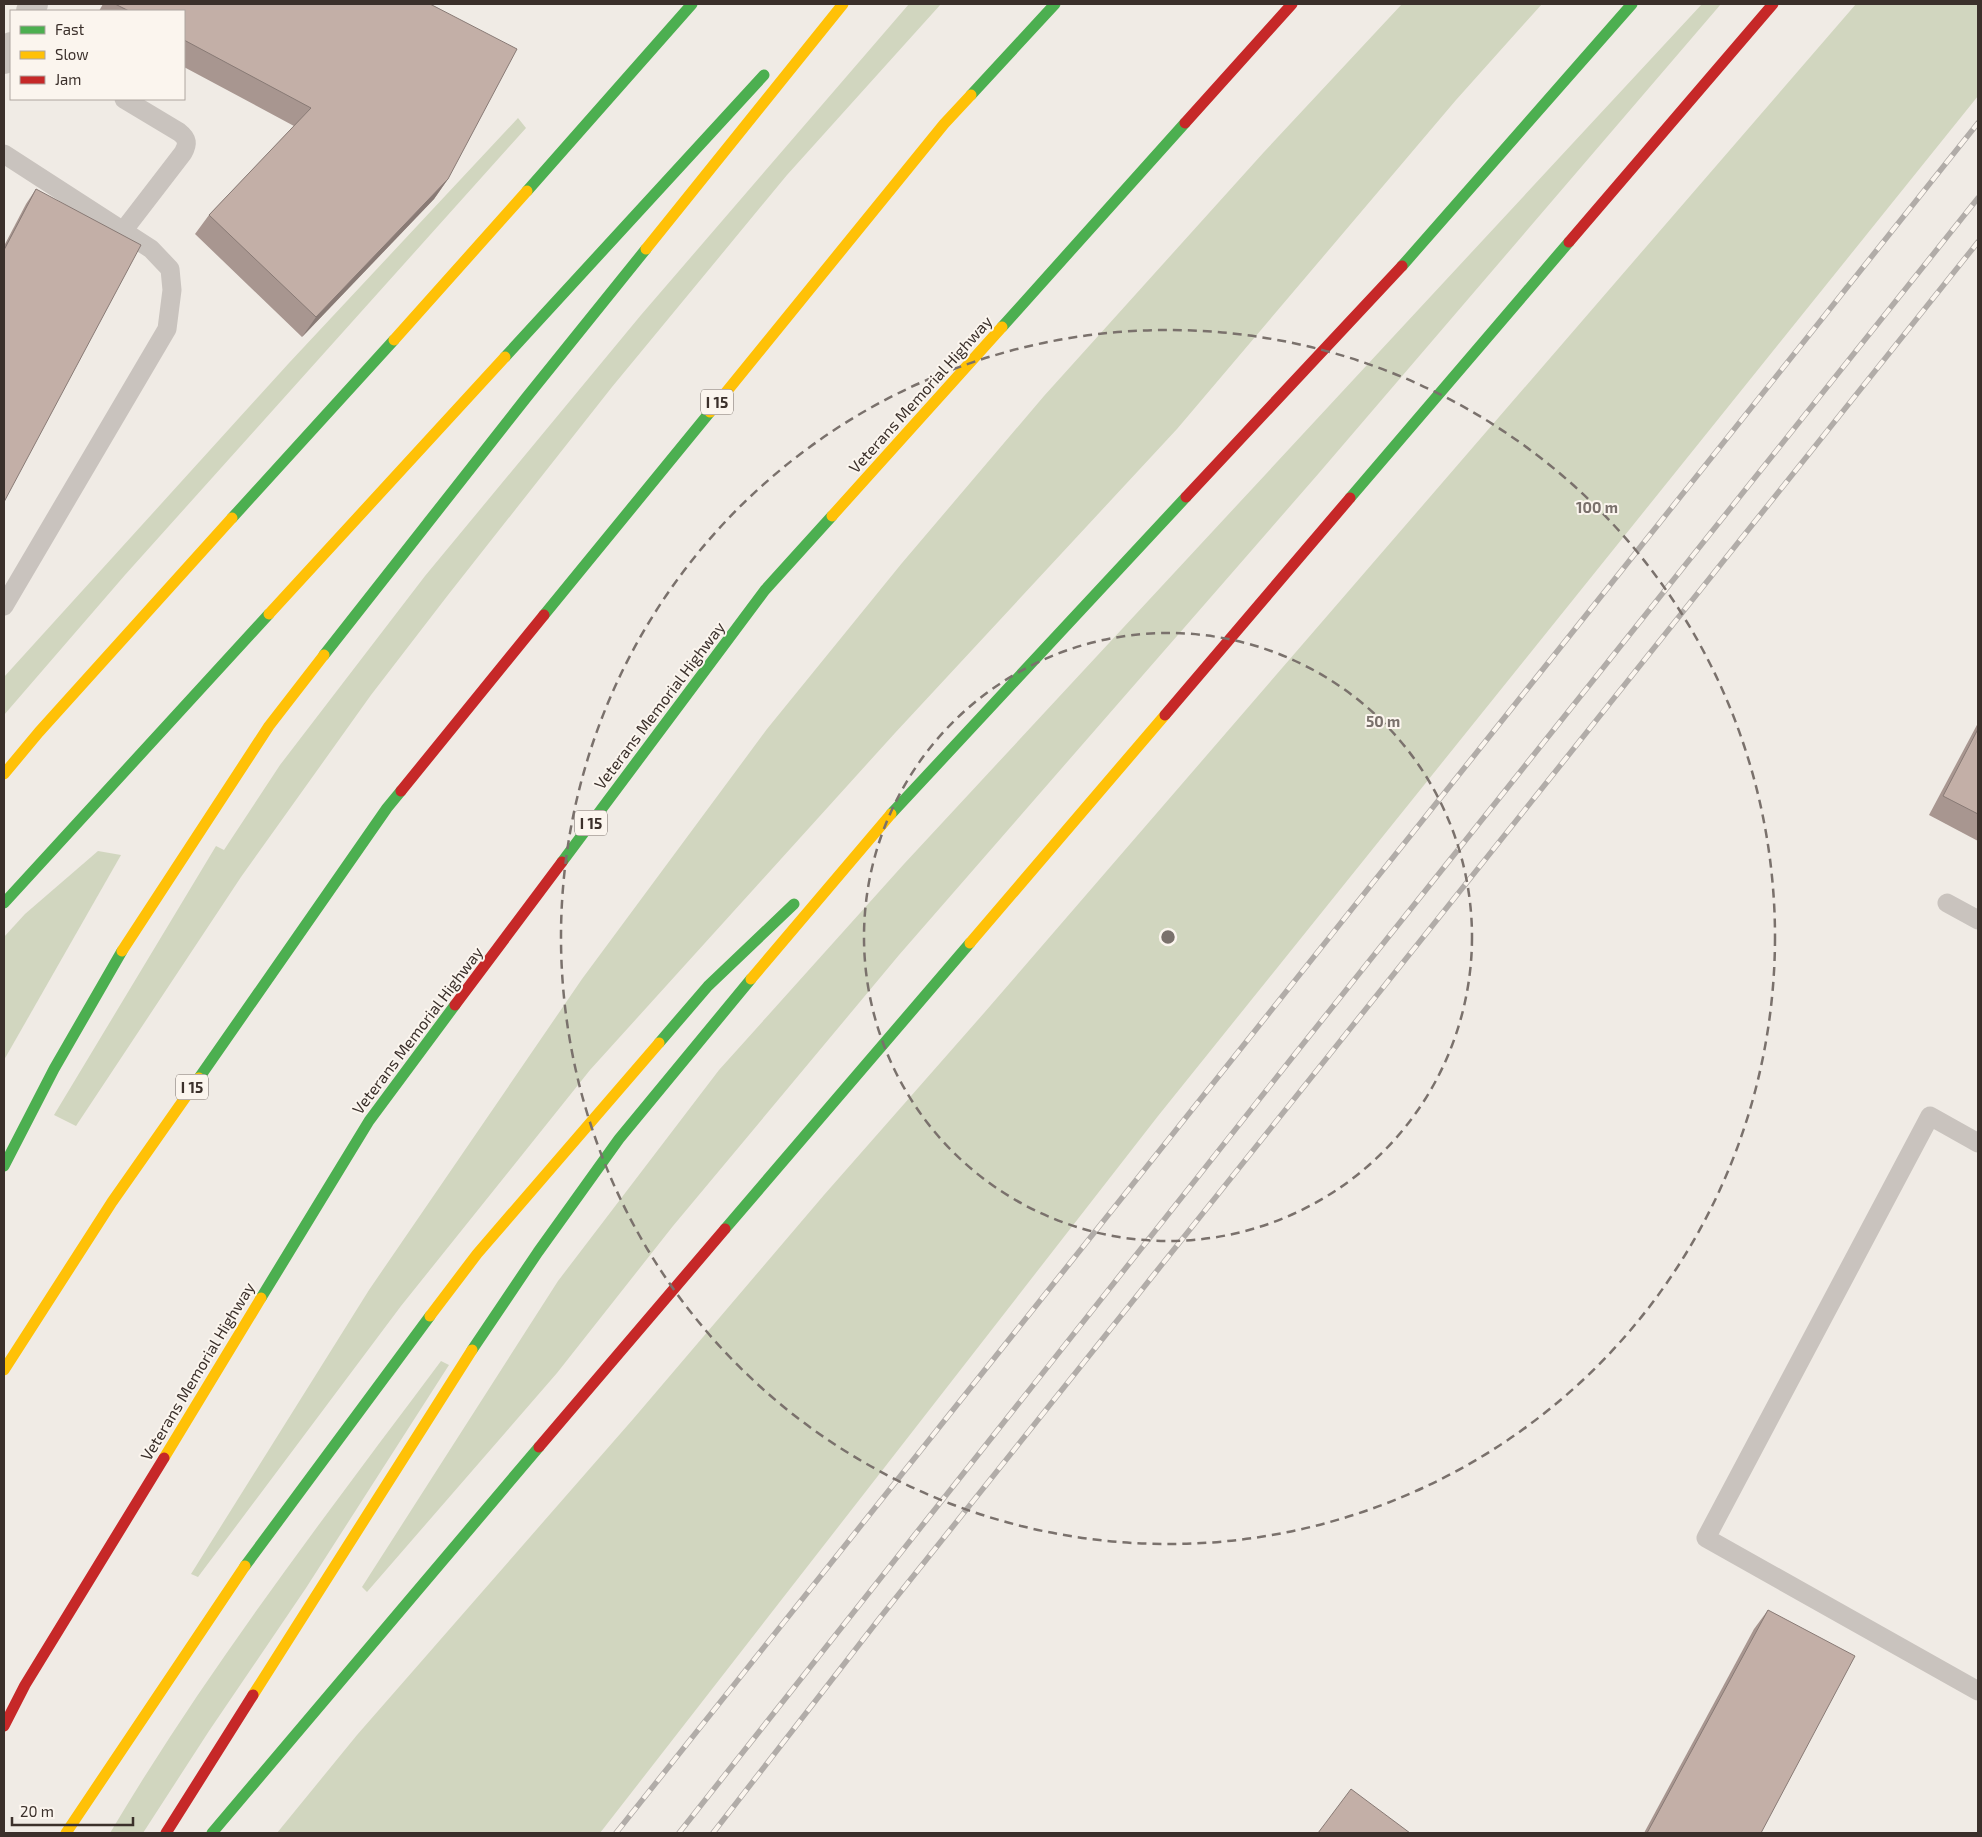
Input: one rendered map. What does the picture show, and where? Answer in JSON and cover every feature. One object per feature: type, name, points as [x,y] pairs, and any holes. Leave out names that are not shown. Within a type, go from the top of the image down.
[{"type":"highway","points":[[4,774],[46,725],[456,271],[692,4]]},
{"type":"highway","points":[[4,1166],[50,1078],[133,931],[269,726],[526,398],[843,4]]},
{"type":"highway","name":"I 15","points":[[4,1370],[112,1202],[387,808],[944,124],[1055,4]]},
{"type":"highway","name":"Veterans Memorial Highway","points":[[4,1726],[25,1685],[369,1120],[766,590],[1292,4]]},
{"type":"highway","points":[[166,1833],[490,1322],[619,1139],[902,800],[1426,239],[1632,4]]},
{"type":"highway","points":[[212,1833],[362,1654],[1773,4]]},
{"type":"highway","points":[[4,903],[769,69]]},
{"type":"highway","points":[[823,876],[902,800]]},
{"type":"highway","points":[[66,1833],[243,1568],[477,1254],[708,986],[802,897]]},
{"type":"street","points":[[4,60],[10,48]]},
{"type":"lane","points":[[123,231],[183,153],[187,145],[186,138],[180,132],[126,100]]},
{"type":"lane","points":[[4,154],[151,249],[170,270],[172,290],[167,330],[4,606]]},
{"type":"lane","points":[[1947,903],[1978,920]]},
{"type":"lane","points":[[1978,1143],[1930,1116],[1706,1538],[1978,1691]]},
{"type":"green space","points":[[909,4],[941,4],[787,175],[612,387],[448,595],[371,695],[241,877],[76,1126],[54,1115],[216,846],[224,850],[280,765],[425,576],[641,315]]},
{"type":"green space","points":[[1402,4],[1542,4],[1456,100],[1177,429],[895,733],[590,1070],[401,1306],[198,1577],[191,1574],[369,1290],[582,979],[767,729],[902,563],[1044,396],[1264,152]]},
{"type":"green space","points":[[1702,4],[1721,4],[1319,473],[899,955],[673,1226],[557,1373],[367,1592],[362,1587],[558,1281],[719,1070],[904,864]]},
{"type":"green space","points":[[1856,4],[1978,4],[1978,96],[1158,1116],[600,1833],[277,1833],[357,1735],[634,1418],[824,1195],[984,1013]]},
{"type":"green space","points":[[518,118],[526,128],[125,575],[4,715],[4,677],[289,363]]},
{"type":"green space","points":[[98,851],[121,855],[4,1060],[4,937],[25,914]]},
{"type":"green space","points":[[441,1361],[449,1365],[306,1588],[209,1731],[143,1833],[110,1833],[187,1711],[227,1652]]},
{"type":"building","points":[[115,4],[430,4],[517,49],[448,179],[316,317],[209,215],[311,108],[185,41],[185,10],[127,10]]},
{"type":"building","points":[[36,189],[141,245],[4,502],[4,250]]},
{"type":"building","points":[[1978,729],[1978,814],[1943,796]]},
{"type":"building","points":[[1768,1610],[1855,1656],[1761,1833],[1647,1833]]},
{"type":"building","points":[[1351,1789],[1410,1833],[1318,1833]]},
{"type":"railway","points":[[616,1833],[1978,123]]},
{"type":"railway","points":[[679,1833],[1295,1054],[1978,198]]},
{"type":"railway","points":[[713,1833],[879,1619],[1978,242]]},
{"type":"traffic: fast","points":[[527,191],[692,4]]},
{"type":"traffic: fast","points":[[971,95],[1055,4]]},
{"type":"traffic: fast","points":[[1402,266],[1632,4]]},
{"type":"traffic: fast","points":[[505,357],[764,75]]},
{"type":"traffic: fast","points":[[1002,327],[1185,123]]},
{"type":"traffic: fast","points":[[1350,498],[1569,242]]},
{"type":"traffic: fast","points":[[324,655],[646,249]]},
{"type":"traffic: fast","points":[[232,518],[394,340]]},
{"type":"traffic: fast","points":[[544,615],[710,412]]},
{"type":"traffic: fast","points":[[891,814],[1186,497]]},
{"type":"traffic: fast","points":[[562,862],[765,590],[832,516]]},
{"type":"traffic: fast","points":[[4,903],[269,614]]},
{"type":"traffic: fast","points":[[199,1078],[387,808],[401,791]]},
{"type":"traffic: fast","points":[[659,1043],[708,986],[794,904]]},
{"type":"traffic: fast","points":[[725,1229],[970,943]]},
{"type":"traffic: fast","points":[[4,1166],[54,1069],[122,951]]},
{"type":"traffic: fast","points":[[472,1350],[538,1252],[619,1139],[751,979]]},
{"type":"traffic: fast","points":[[261,1298],[369,1121],[455,1005]]},
{"type":"traffic: fast","points":[[245,1566],[430,1316]]},
{"type":"traffic: fast","points":[[212,1833],[539,1447]]},
{"type":"traffic: slow","points":[[646,249],[843,4]]},
{"type":"traffic: slow","points":[[710,412],[944,124],[971,95]]},
{"type":"traffic: slow","points":[[394,340],[527,191]]},
{"type":"traffic: slow","points":[[832,516],[1002,327]]},
{"type":"traffic: slow","points":[[269,614],[505,357]]},
{"type":"traffic: slow","points":[[4,774],[39,732],[232,518]]},
{"type":"traffic: slow","points":[[122,951],[269,726],[324,655]]},
{"type":"traffic: slow","points":[[970,943],[1165,715]]},
{"type":"traffic: slow","points":[[751,979],[891,814]]},
{"type":"traffic: slow","points":[[430,1316],[477,1254],[659,1043]]},
{"type":"traffic: slow","points":[[4,1370],[112,1202],[199,1078]]},
{"type":"traffic: slow","points":[[164,1458],[261,1298]]},
{"type":"traffic: slow","points":[[253,1695],[472,1350]]},
{"type":"traffic: slow","points":[[66,1833],[245,1566]]},
{"type":"traffic: jam","points":[[1185,123],[1292,4]]},
{"type":"traffic: jam","points":[[1569,242],[1773,4]]},
{"type":"traffic: jam","points":[[1186,497],[1402,266]]},
{"type":"traffic: jam","points":[[1165,715],[1350,498]]},
{"type":"traffic: jam","points":[[401,791],[544,615]]},
{"type":"traffic: jam","points":[[455,1005],[562,862]]},
{"type":"traffic: jam","points":[[539,1447],[725,1229]]},
{"type":"traffic: jam","points":[[4,1726],[25,1685],[164,1458]]},
{"type":"traffic: jam","points":[[166,1833],[253,1695]]}]
